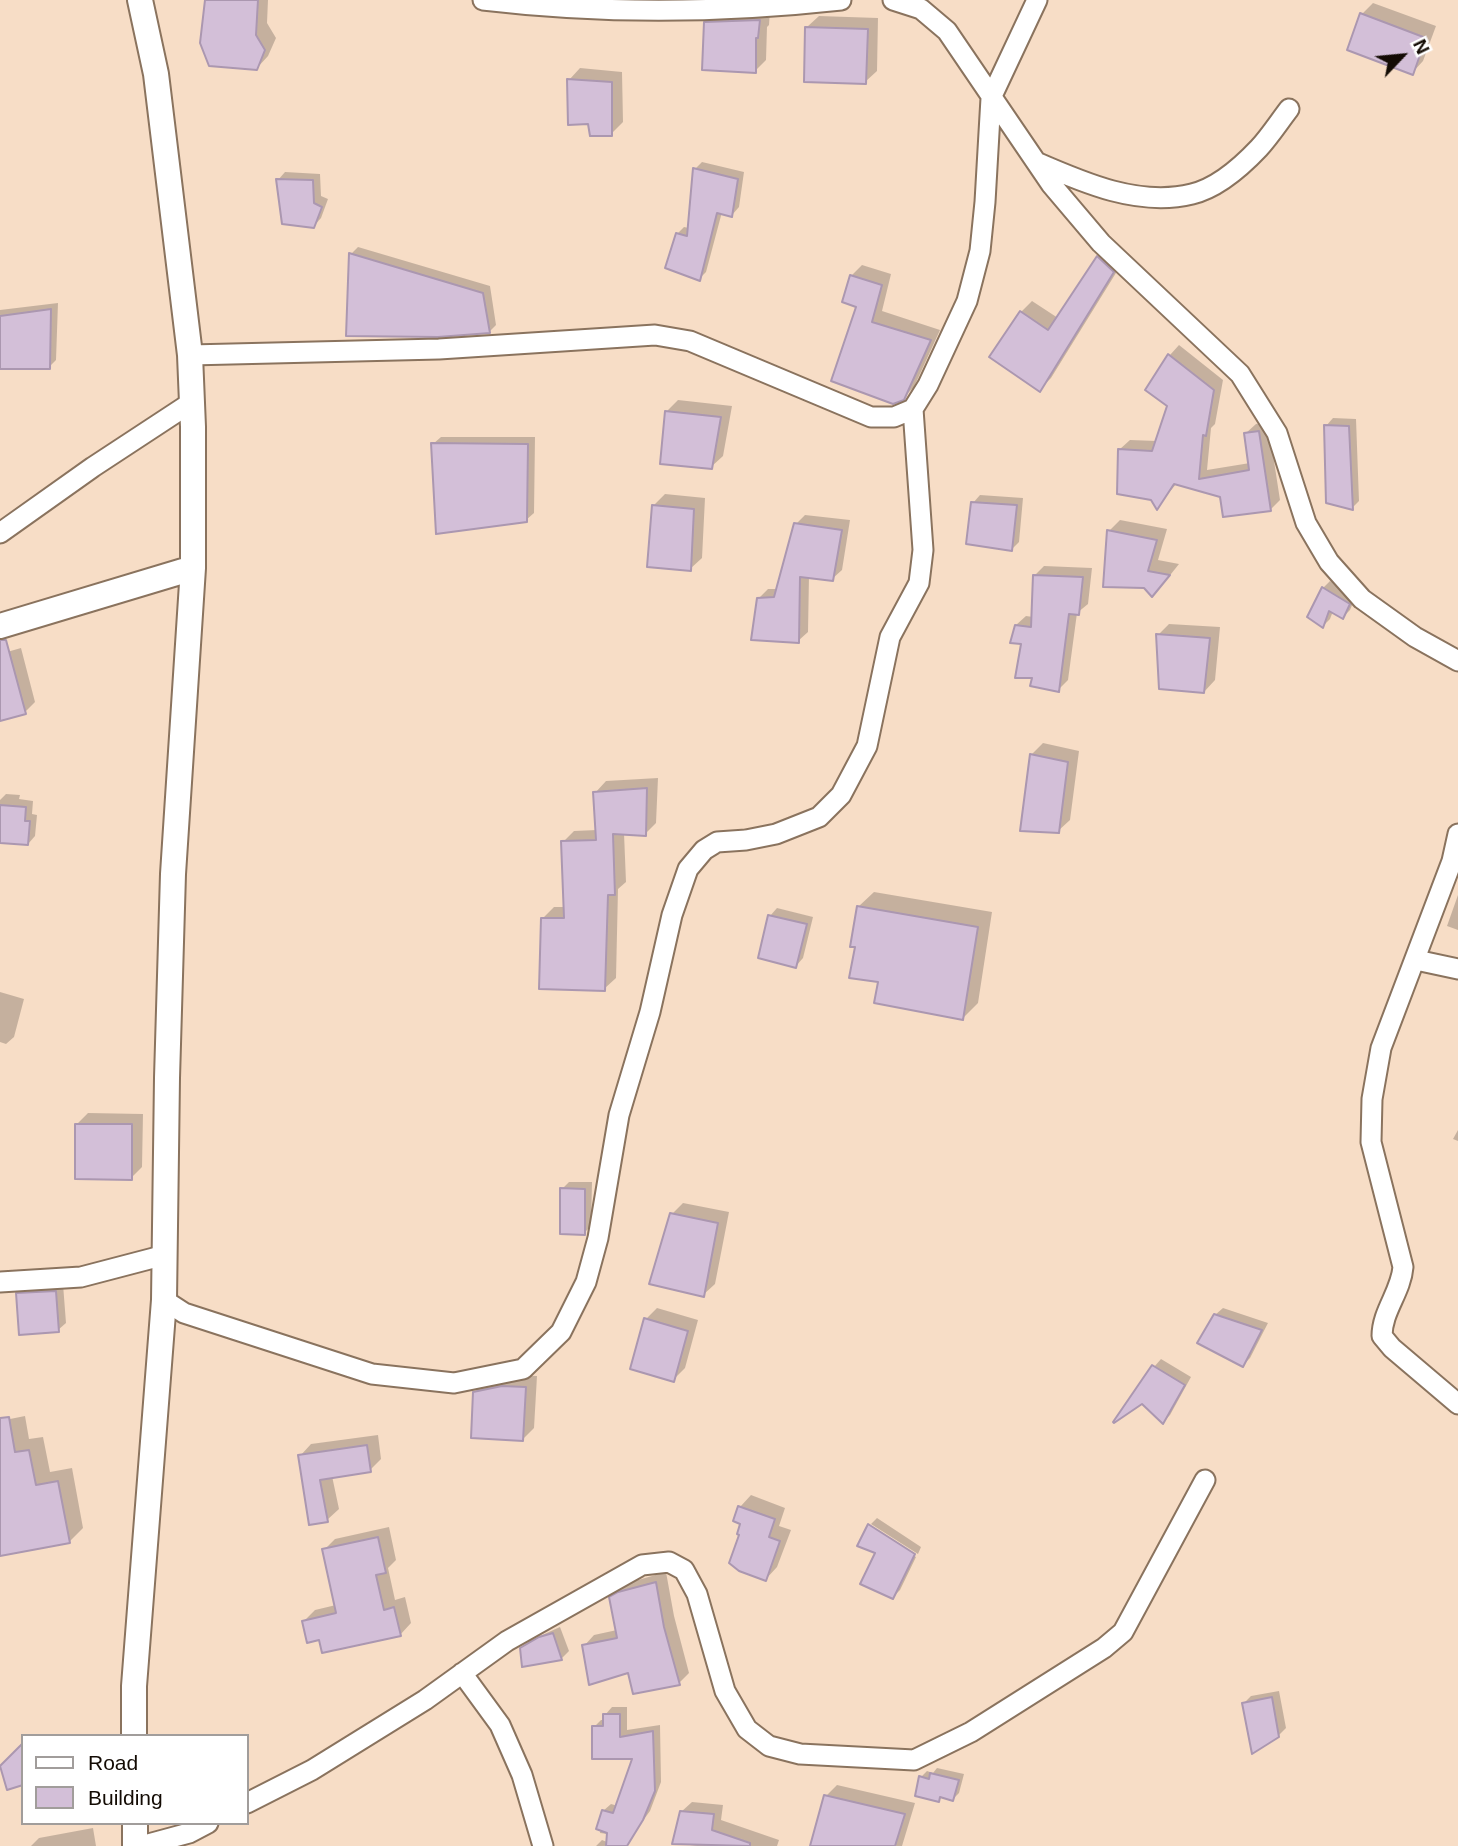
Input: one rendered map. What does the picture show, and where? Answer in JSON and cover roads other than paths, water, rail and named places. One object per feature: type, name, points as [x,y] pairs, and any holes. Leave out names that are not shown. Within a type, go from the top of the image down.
[{"type":"street","points":[[134,1734],[134,1686],[164,1300],[173,874],[193,568],[190,355],[156,75],[141,0]]},
{"type":"street","points":[[484,0],[630,9],[778,7],[841,0]]},
{"type":"street","points":[[893,0],[921,9],[947,31],[1035,162],[1101,243],[1240,374],[1276,433],[1306,523],[1329,562],[1362,599],[1415,637],[1458,661]]},
{"type":"street","points":[[190,355],[391,351],[655,335],[690,341],[871,417],[894,417],[913,409],[928,385],[967,301],[980,251],[991,98],[1037,0]]},
{"type":"street","points":[[1035,162],[1094,187],[1155,198],[1194,194],[1226,177],[1259,148],[1289,110]]},
{"type":"street","points":[[0,533],[93,467],[192,402]]},
{"type":"street","points":[[164,1300],[184,1313],[331,1362],[372,1374],[429,1381],[454,1383],[523,1370],[561,1332],[586,1282],[598,1238],[619,1115],[650,1012],[672,915],[688,869],[704,850],[717,842],[776,834],[819,817],[841,795],[867,747],[890,637],[919,583],[923,550],[913,409]]},
{"type":"street","points":[[0,626],[193,568]]},
{"type":"street","points":[[1458,834],[1452,861],[1381,1048],[1372,1099],[1371,1142],[1403,1267],[1402,1280],[1382,1324],[1382,1336],[1392,1348],[1458,1404]]},
{"type":"street","points":[[1416,960],[1458,969]]},
{"type":"street","points":[[0,1282],[81,1277],[165,1255]]},
{"type":"street","points":[[248,1802],[312,1770],[425,1700],[507,1641],[642,1565],[668,1562],[684,1570],[697,1594],[725,1691],[747,1729],[769,1746],[800,1754],[914,1759],[971,1732],[1104,1648],[1123,1632],[1205,1480]]},
{"type":"street","points":[[462,1673],[500,1725],[522,1775],[542,1846]]},
{"type":"street","points":[[135,1825],[135,1846]]},
{"type":"street","points":[[141,1846],[189,1833],[204,1825]]}]
